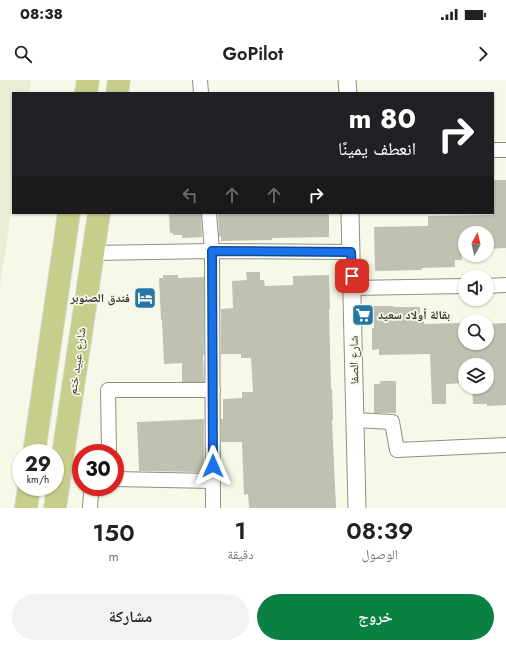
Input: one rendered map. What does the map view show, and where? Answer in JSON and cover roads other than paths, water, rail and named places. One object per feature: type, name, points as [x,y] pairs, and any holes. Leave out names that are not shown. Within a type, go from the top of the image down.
[{"type":"main road","points":[[86,92],[88,80]]},
{"type":"main road","points":[[117,92],[119,80]]},
{"type":"main road","points":[[35,444],[68,214]]},
{"type":"main road","name":"شارع عبيد ختم","points":[[55,508],[99,214]]},
{"type":"main road","points":[[26,508],[28,496]]},
{"type":"street","points":[[200,80],[201,92]]},
{"type":"street","points":[[348,80],[348,92]]},
{"type":"street","points":[[494,150],[506,150]]},
{"type":"street","points":[[209,214],[212,251],[213,508]]},
{"type":"street","name":"شارع الصفا","points":[[350,214],[357,508]]},
{"type":"street","points":[[93,253],[212,251],[351,252]]},
{"type":"street","points":[[494,286],[506,285]]},
{"type":"street","points":[[352,288],[458,286]]},
{"type":"street","points":[[109,444],[108,390],[213,390]]},
{"type":"street","points":[[355,420],[392,422],[397,450],[506,446]]},
{"type":"street","points":[[124,479],[213,481]]},
{"type":"street","points":[[90,496],[90,508]]},
{"type":"place","name":"فندق الصنوبر","points":[[145,298]]},
{"type":"place","name":"بقالة أولاد سعيد","points":[[363,315]]}]
